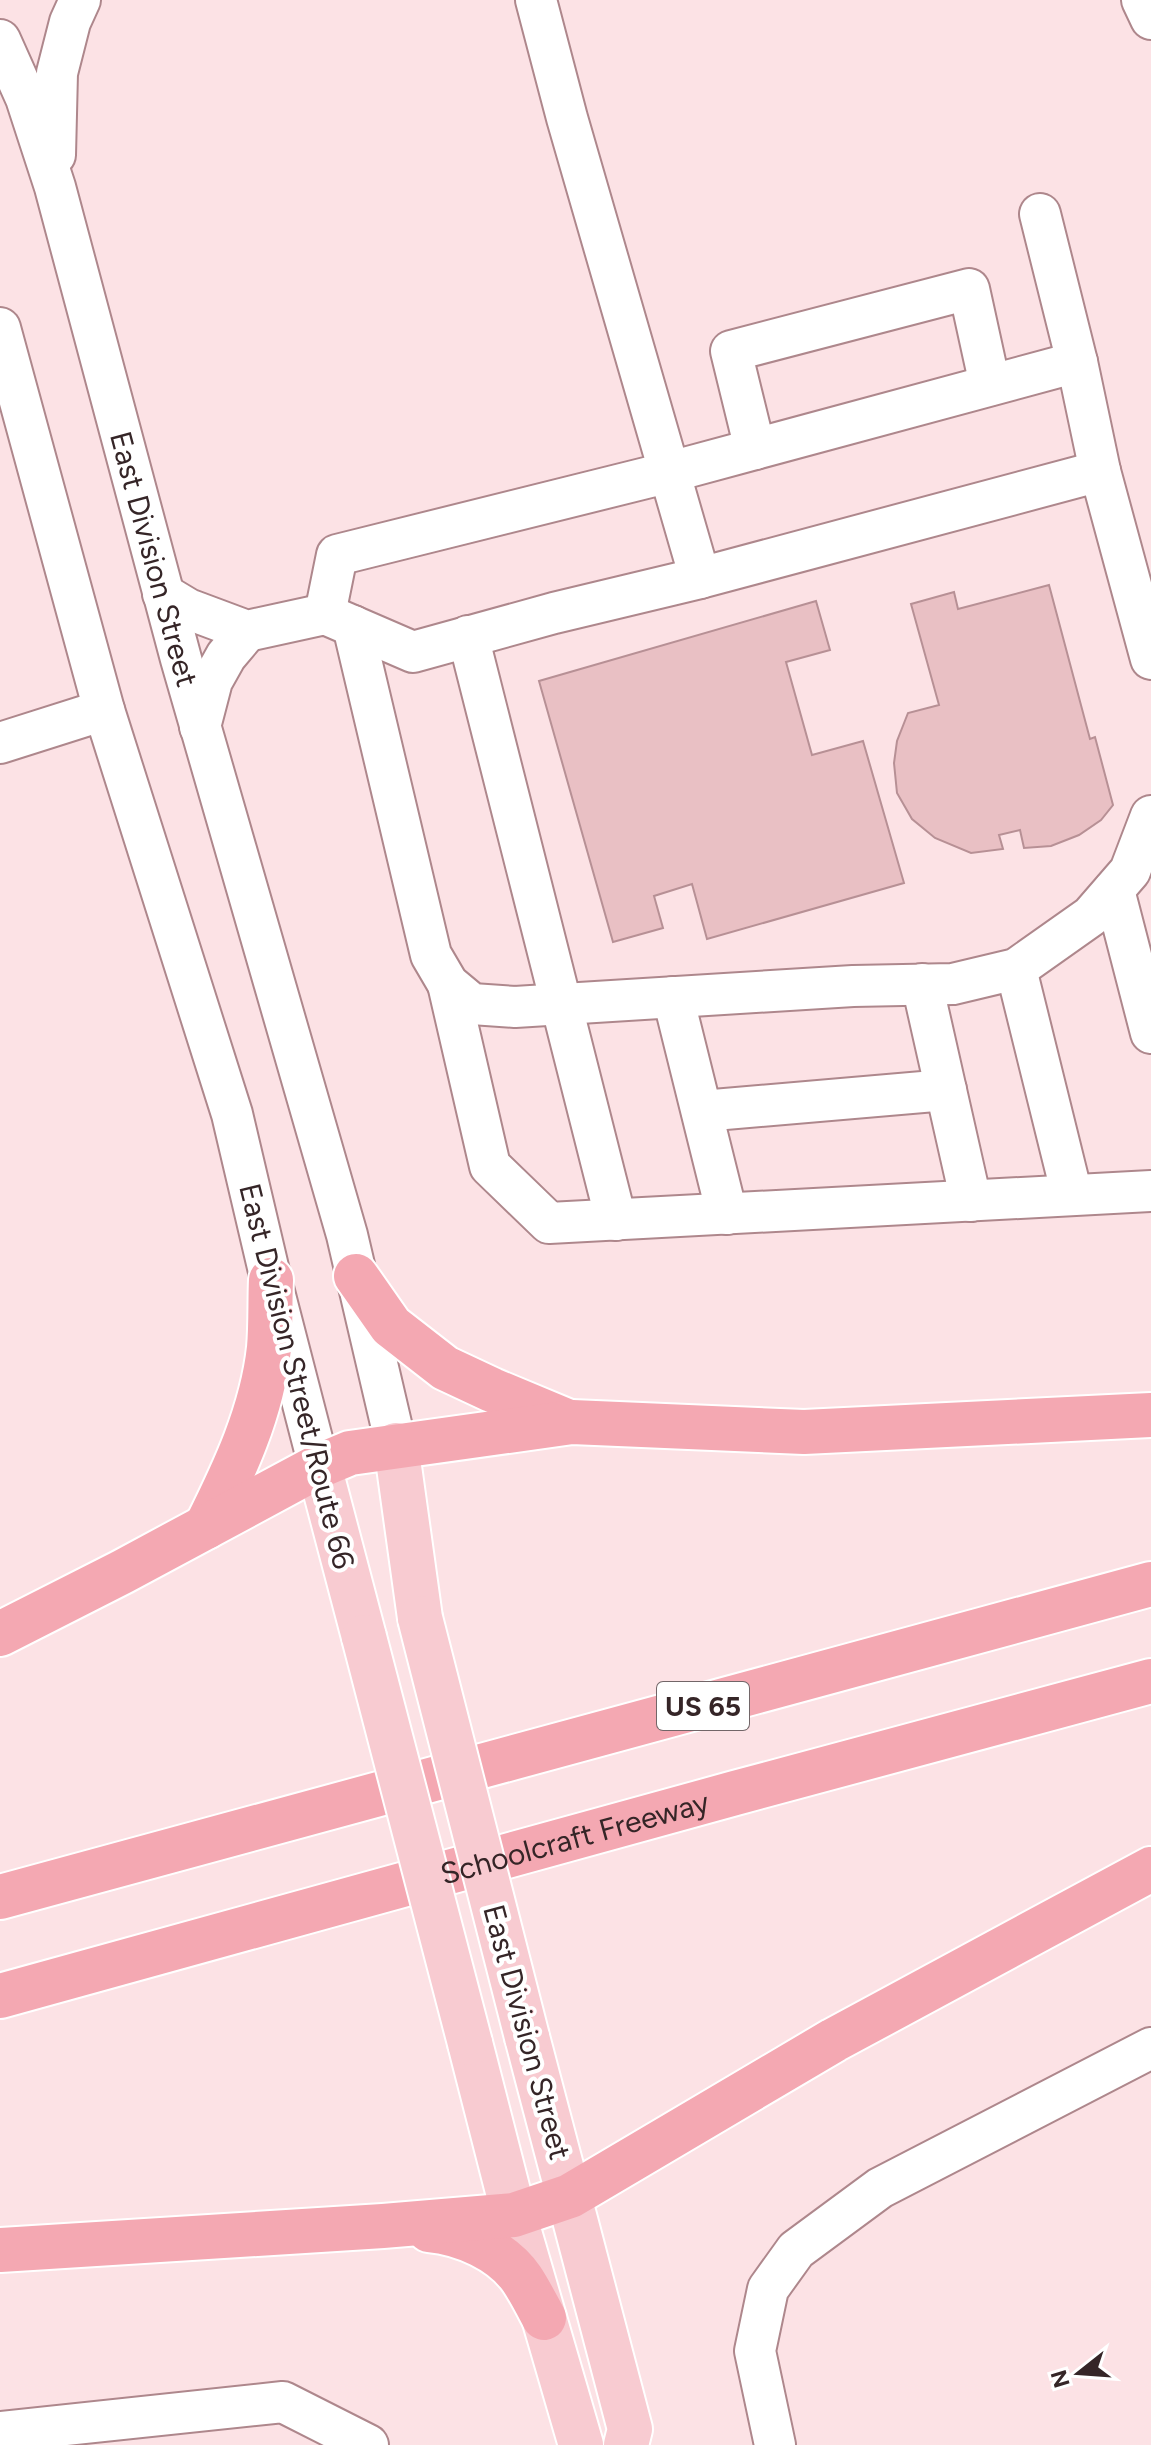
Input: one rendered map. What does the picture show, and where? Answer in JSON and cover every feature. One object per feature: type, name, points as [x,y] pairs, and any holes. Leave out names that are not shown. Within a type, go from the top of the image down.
[{"type":"highway","points":[[356,1276],[391,1326],[445,1368],[572,1422]]},
{"type":"highway","points":[[206,1527],[238,1463],[256,1406],[269,1349],[271,1280]]},
{"type":"highway","points":[[0,1634],[319,1466],[350,1453],[572,1422],[804,1432],[1151,1415]]},
{"type":"highway","name":"US 65","points":[[0,1897],[1151,1584]]},
{"type":"highway","name":"Schoolcraft Freeway","points":[[0,1996],[1151,1681]]},
{"type":"highway","points":[[0,2250],[514,2215],[570,2196],[834,2040],[1151,1869]]},
{"type":"highway","points":[[383,2226],[450,2232],[505,2260],[522,2278],[544,2318]]},
{"type":"main road","name":"East Division Street","points":[[396,1445],[420,1618],[630,2429],[626,2445]]},
{"type":"main road","name":"East Division Street/Route 66","points":[[319,1466],[364,1637]]},
{"type":"main road","name":"East Division Street","points":[[364,1637],[514,2215],[581,2445]]},
{"type":"street","points":[[55,187],[57,73],[70,22],[80,0]]},
{"type":"street","points":[[536,0],[700,578]]},
{"type":"street","points":[[1142,0],[1151,19]]},
{"type":"street","name":"East Division Street","points":[[0,40],[26,98],[55,187],[163,594],[347,1235],[356,1276]]},
{"type":"street","points":[[1040,214],[1100,471],[1151,659]]},
{"type":"street","points":[[755,449],[731,351],[969,289],[990,385]]},
{"type":"street","points":[[0,328],[104,710],[0,743]]},
{"type":"street","points":[[1077,362],[670,472],[337,555],[339,620],[431,955],[448,984],[490,1166],[549,1223],[1151,1191]]},
{"type":"street","points":[[163,594],[188,609],[247,631],[339,620],[413,652],[1100,471]]},
{"type":"street","points":[[200,727],[212,681],[226,656],[247,631]]},
{"type":"street","points":[[468,636],[616,1220]]},
{"type":"street","name":"East Division Street/Route 66","points":[[104,710],[232,1114],[319,1466]]},
{"type":"street","points":[[448,984],[472,1004],[515,1007],[853,986],[953,984],[1016,969],[1091,916],[1114,890],[1130,871],[1151,816]]},
{"type":"street","points":[[1114,890],[1151,1033]]},
{"type":"street","points":[[1016,969],[1072,1195]]},
{"type":"street","points":[[922,984],[971,1201]]},
{"type":"street","points":[[673,997],[727,1214]]},
{"type":"street","points":[[702,1111],[946,1090]]},
{"type":"street","points":[[356,1276],[396,1445]]},
{"type":"street","points":[[775,2445],[755,2351],[768,2289],[796,2250],[880,2188],[1151,2048]]},
{"type":"street","points":[[0,2432],[283,2402],[368,2445]]},
{"type":"building","points":[[1049,585],[1090,739],[1095,737],[1113,805],[1101,820],[1079,835],[1051,846],[1024,848],[1020,830],[999,835],[1003,849],[971,853],[935,838],[912,819],[897,793],[894,763],[897,741],[908,713],[939,705],[911,604],[954,592],[958,609]]},
{"type":"building","points":[[816,601],[830,650],[786,662],[812,755],[863,741],[904,883],[707,939],[692,884],[654,896],[663,928],[613,942],[539,681]]}]
